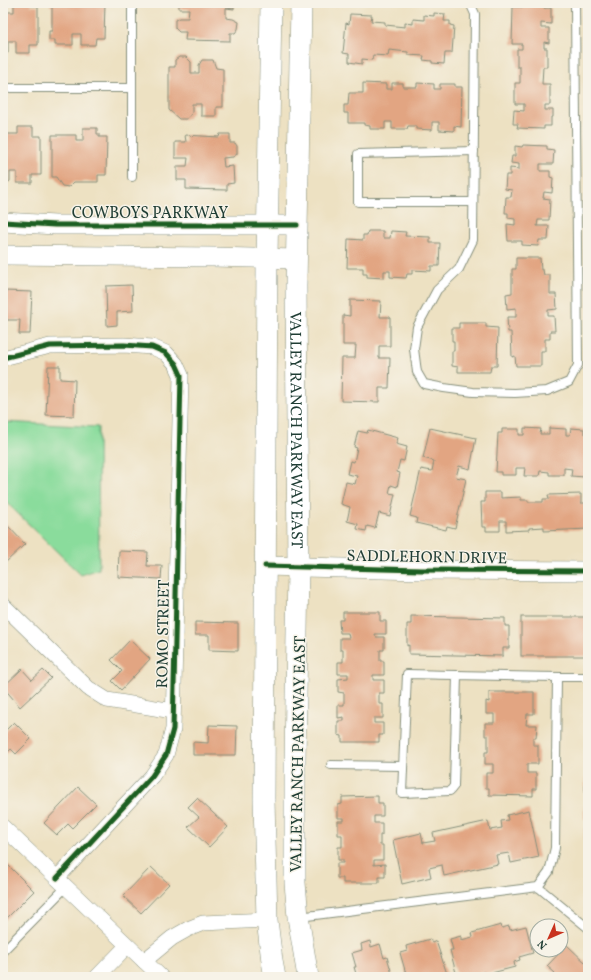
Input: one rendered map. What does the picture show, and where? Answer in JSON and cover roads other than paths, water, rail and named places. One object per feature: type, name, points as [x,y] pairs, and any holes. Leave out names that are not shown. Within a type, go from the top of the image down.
[{"type":"main road","name":"VALLEY RANCH PARKWAY EAST","points":[[271,3],[267,259],[264,800],[267,920],[275,977]]},
{"type":"main road","name":"VALLEY RANCH PARKWAY EAST","points":[[301,3],[296,259],[298,567],[295,883],[298,917],[308,977]]},
{"type":"main road","points":[[267,920],[298,917]]},
{"type":"street","name":"COWBOYS PARKWAY","points":[[3,222],[55,225],[297,225]]},
{"type":"street","points":[[55,225],[58,256]]},
{"type":"street","points":[[3,255],[296,259]]},
{"type":"street","name":"ROMO STREET","points":[[3,358],[50,346],[131,345],[152,347],[166,353],[176,364],[181,375],[173,729],[166,755],[152,776],[61,882]]},
{"type":"street","name":"SADDLEHORN DRIVE","points":[[265,566],[421,570],[588,571]]},
{"type":"street","points":[[3,605],[88,688],[107,700],[173,711]]},
{"type":"street","points":[[5,832],[61,882],[161,977]]},
{"type":"street","points":[[144,961],[172,938],[203,923],[267,920]]},
{"type":"street","points":[[97,977],[127,946]]},
{"type":"lane","points":[[132,3],[132,178]]},
{"type":"lane","points":[[470,3],[475,14],[472,240],[459,269],[437,290],[417,327],[414,349],[417,372],[424,384],[473,392],[515,393],[547,391],[569,382],[578,364],[575,3]]},
{"type":"lane","points":[[3,88],[132,88]]},
{"type":"lane","points":[[473,202],[358,202],[358,154],[474,150]]},
{"type":"lane","points":[[457,675],[454,786],[450,791],[402,793],[407,674],[588,677]]},
{"type":"lane","points":[[538,887],[549,872],[555,848],[557,677]]},
{"type":"lane","points":[[331,765],[403,766]]},
{"type":"lane","points":[[3,951],[61,882]]},
{"type":"lane","points":[[298,917],[538,887],[588,928]]}]
